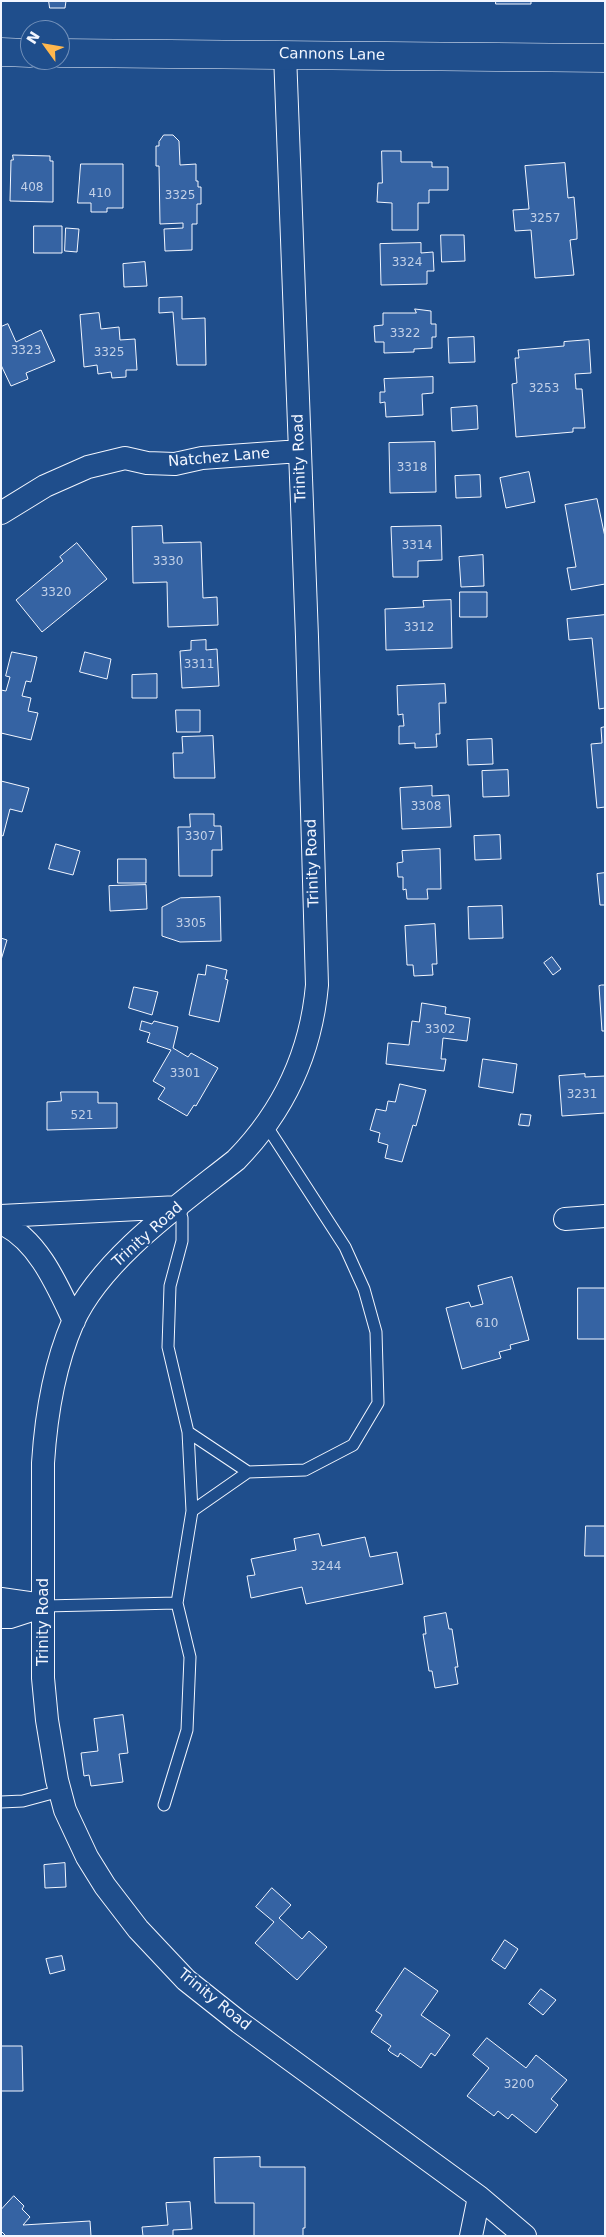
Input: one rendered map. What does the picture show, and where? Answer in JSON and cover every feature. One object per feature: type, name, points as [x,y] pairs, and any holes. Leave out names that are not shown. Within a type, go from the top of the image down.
[{"type":"main road","points":[[1,52],[20,52]]},
{"type":"main road","name":"Cannons Lane","points":[[70,53],[605,58]]},
{"type":"street","name":"Trinity Road","points":[[285,54],[317,985],[309,1035],[300,1063],[280,1106],[253,1143],[236,1160],[124,1254],[96,1285],[74,1321],[53,1388],[45,1434],[43,1463],[43,1678],[47,1720],[65,1810],[87,1857],[105,1886],[138,1929],[186,1980],[239,2022],[479,2197],[525,2236]]},
{"type":"street","name":"Natchez Lane","points":[[1,513],[45,486],[88,467],[125,458],[147,463],[175,464],[202,458],[300,452]]},
{"type":"street","points":[[1,1216],[178,1207]]},
{"type":"street","points":[[565,1220],[605,1216]]},
{"type":"street","points":[[1,1223],[13,1228],[52,1274],[74,1321]]},
{"type":"street","points":[[1,1599],[44,1606]]},
{"type":"street","points":[[1,1617],[10,1617],[44,1606]]},
{"type":"street","points":[[471,2236],[479,2197]]},
{"type":"lane","points":[[192,1512],[248,1472],[305,1470],[353,1445],[378,1403],[376,1332],[364,1289],[345,1247],[266,1125]]},
{"type":"lane","points":[[164,1804],[187,1730],[190,1657],[177,1603],[192,1512],[188,1432],[168,1347],[170,1286],[182,1241],[182,1218],[178,1207]]},
{"type":"lane","points":[[188,1432],[248,1472]]},
{"type":"lane","points":[[44,1606],[177,1603]]},
{"type":"lane","points":[[1,1802],[23,1801],[60,1791]]},
{"type":"building","points":[[49,1],[66,1],[65,8],[50,8]]},
{"type":"building","points":[[496,1],[531,1],[531,4],[496,4]]},
{"type":"building","points":[[164,135],[173,135],[179,141],[180,165],[196,164],[196,181],[198,181],[198,187],[201,187],[201,204],[197,204],[197,224],[192,224],[192,250],[165,251],[164,229],[183,228],[183,223],[160,224],[159,166],[156,166],[156,146],[159,146],[159,142]]},
{"type":"building","points":[[382,151],[401,151],[401,162],[432,162],[432,167],[448,167],[448,190],[429,190],[429,203],[418,203],[418,230],[392,230],[392,203],[377,202],[378,183],[382,183]]},
{"type":"building","points":[[13,155],[50,156],[50,161],[53,161],[53,202],[10,201],[11,160],[13,160]]},
{"type":"building","points":[[565,163],[568,198],[574,197],[577,232],[577,239],[570,240],[574,275],[535,278],[531,230],[515,231],[513,210],[529,209],[525,166]]},
{"type":"building","points":[[81,164],[123,164],[123,208],[107,208],[107,212],[91,212],[91,203],[78,203]]},
{"type":"building","points":[[34,226],[62,226],[62,253],[34,253]]},
{"type":"building","points":[[66,228],[79,229],[77,252],[65,251]]},
{"type":"building","points":[[441,235],[464,235],[465,261],[442,262]]},
{"type":"building","points":[[421,243],[421,253],[433,252],[434,271],[427,271],[427,284],[381,285],[380,244]]},
{"type":"building","points":[[145,262],[147,286],[124,287],[123,264]]},
{"type":"building","points":[[182,297],[182,319],[205,318],[206,365],[177,365],[173,312],[159,313],[159,298]]},
{"type":"building","points":[[415,309],[431,311],[431,324],[436,324],[436,337],[432,337],[432,348],[414,349],[414,352],[384,353],[384,342],[375,342],[374,326],[383,325],[383,313],[416,313]]},
{"type":"building","points":[[99,313],[101,329],[119,327],[120,340],[135,339],[137,370],[126,370],[126,377],[112,378],[111,372],[98,374],[97,365],[84,367],[80,315]]},
{"type":"building","points":[[8,324],[16,342],[41,330],[55,361],[26,373],[28,379],[11,386],[1,365],[1,327]]},
{"type":"building","points":[[474,337],[475,362],[449,363],[448,338]]},
{"type":"building","points":[[589,340],[591,373],[575,374],[576,389],[582,389],[585,428],[573,428],[573,432],[516,437],[512,384],[517,383],[515,358],[519,358],[518,350],[564,346],[564,342]]},
{"type":"building","points":[[433,377],[433,393],[422,394],[423,415],[386,417],[385,402],[380,403],[380,392],[385,392],[384,379]]},
{"type":"building","points":[[477,406],[478,429],[452,431],[451,408]]},
{"type":"building","points":[[435,442],[436,492],[390,493],[389,443]]},
{"type":"building","points":[[529,472],[535,502],[506,508],[500,478]]},
{"type":"building","points":[[480,475],[481,497],[456,498],[455,476]]},
{"type":"building","points":[[597,499],[605,537],[605,584],[571,590],[567,568],[576,567],[565,505]]},
{"type":"building","points":[[162,526],[163,543],[201,542],[203,598],[217,597],[218,625],[168,627],[167,582],[133,583],[132,527]]},
{"type":"building","points":[[441,526],[442,560],[418,561],[418,577],[393,577],[391,527]]},
{"type":"building","points":[[77,543],[107,579],[42,632],[16,600],[63,561],[60,557]]},
{"type":"building","points":[[483,555],[484,586],[461,587],[459,557]]},
{"type":"building","points":[[460,592],[487,592],[487,617],[460,617]]},
{"type":"building","points":[[451,600],[452,648],[386,650],[385,609],[424,607],[423,601]]},
{"type":"building","points":[[605,615],[605,708],[599,709],[592,638],[569,640],[567,619]]},
{"type":"building","points":[[206,640],[206,650],[217,649],[219,686],[182,688],[180,651],[191,650],[191,641]]},
{"type":"building","points":[[12,652],[37,657],[31,682],[26,681],[22,696],[31,698],[28,711],[38,713],[31,740],[1,733],[1,690],[6,691],[10,677],[6,676]]},
{"type":"building","points":[[85,652],[111,659],[107,679],[80,672]]},
{"type":"building","points":[[157,674],[157,698],[132,698],[132,675]]},
{"type":"building","points":[[445,684],[446,703],[439,703],[440,734],[436,734],[437,747],[415,748],[415,743],[399,744],[399,726],[404,726],[403,714],[398,715],[397,686]]},
{"type":"building","points":[[176,710],[200,710],[200,732],[177,732]]},
{"type":"building","points":[[605,727],[605,807],[597,808],[591,744],[602,743],[601,728]]},
{"type":"building","points":[[213,736],[215,778],[174,778],[173,753],[183,753],[182,737]]},
{"type":"building","points":[[492,739],[493,764],[468,765],[467,740]]},
{"type":"building","points":[[508,770],[509,796],[483,797],[482,771]]},
{"type":"building","points":[[1,781],[29,788],[22,812],[10,809],[3,836],[1,835]]},
{"type":"building","points":[[432,786],[432,796],[449,795],[451,827],[402,829],[400,788]]},
{"type":"building","points":[[190,814],[214,814],[214,826],[221,826],[222,850],[212,850],[212,876],[179,876],[178,827],[190,827]]},
{"type":"building","points":[[500,835],[501,859],[475,860],[474,836]]},
{"type":"building","points":[[56,844],[80,851],[73,875],[49,869]]},
{"type":"building","points":[[440,849],[441,889],[427,889],[428,899],[407,899],[406,889],[403,890],[403,877],[398,877],[397,863],[403,862],[402,851]]},
{"type":"building","points":[[118,859],[146,859],[146,883],[118,883]]},
{"type":"building","points":[[605,873],[605,905],[600,905],[597,874]]},
{"type":"building","points":[[146,885],[147,909],[110,911],[109,886]]},
{"type":"building","points":[[220,897],[221,941],[180,942],[162,936],[162,907],[180,898]]},
{"type":"building","points":[[502,906],[503,938],[469,939],[468,907]]},
{"type":"building","points":[[435,924],[437,964],[432,964],[433,975],[414,976],[413,965],[407,965],[405,926]]},
{"type":"building","points":[[1,938],[7,940],[1,960]]},
{"type":"building","points":[[552,957],[561,969],[553,975],[544,963]]},
{"type":"building","points":[[207,965],[227,970],[225,979],[228,980],[219,1022],[189,1015],[198,974],[205,975]]},
{"type":"building","points":[[605,985],[605,1031],[602,1031],[599,986]]},
{"type":"building","points":[[134,987],[158,992],[152,1015],[129,1008]]},
{"type":"building","points":[[422,1003],[446,1007],[445,1014],[470,1018],[467,1041],[443,1038],[441,1059],[446,1059],[444,1071],[386,1064],[388,1043],[409,1045],[412,1021],[419,1022]]},
{"type":"building","points":[[142,1021],[152,1024],[154,1021],[178,1027],[173,1048],[188,1057],[191,1053],[218,1068],[196,1106],[194,1105],[187,1116],[158,1099],[165,1088],[153,1081],[171,1050],[147,1042],[150,1033],[140,1030]]},
{"type":"building","points":[[483,1059],[517,1064],[513,1093],[479,1087]]},
{"type":"building","points":[[585,1074],[585,1077],[605,1076],[605,1113],[562,1116],[559,1076]]},
{"type":"building","points":[[400,1084],[426,1090],[416,1126],[413,1125],[402,1162],[385,1158],[388,1145],[378,1142],[380,1133],[370,1130],[376,1109],[386,1111],[388,1101],[395,1102]]},
{"type":"building","points":[[61,1092],[98,1092],[98,1103],[117,1103],[117,1128],[47,1130],[47,1102],[61,1101]]},
{"type":"building","points":[[521,1114],[531,1115],[529,1126],[519,1125]]},
{"type":"building","points":[[512,1277],[529,1340],[510,1345],[511,1349],[499,1352],[501,1358],[462,1369],[446,1308],[469,1302],[471,1307],[483,1304],[478,1286]]},
{"type":"building","points":[[578,1288],[605,1288],[605,1339],[578,1339]]},
{"type":"building","points":[[586,1526],[605,1526],[605,1556],[585,1556]]},
{"type":"building","points":[[319,1534],[322,1546],[365,1537],[370,1557],[397,1552],[403,1584],[306,1604],[302,1587],[251,1598],[247,1576],[255,1575],[251,1559],[296,1550],[294,1539]]},
{"type":"building","points":[[446,1613],[449,1629],[452,1629],[458,1667],[455,1667],[458,1684],[435,1688],[432,1671],[429,1671],[423,1634],[426,1634],[424,1617]]},
{"type":"building","points":[[123,1715],[128,1753],[119,1754],[123,1782],[91,1786],[89,1775],[84,1776],[81,1753],[98,1751],[94,1719]]},
{"type":"building","points":[[65,1863],[66,1887],[45,1888],[44,1865]]},
{"type":"building","points":[[272,1888],[291,1905],[279,1918],[302,1939],[309,1931],[327,1947],[297,1980],[255,1943],[274,1922],[256,1907]]},
{"type":"building","points":[[505,1940],[518,1949],[505,1969],[492,1960]]},
{"type":"building","points":[[62,1956],[65,1970],[50,1974],[46,1959]]},
{"type":"building","points":[[405,1968],[438,1991],[421,2015],[450,2035],[435,2056],[431,2053],[421,2068],[400,2053],[398,2057],[390,2052],[388,2050],[391,2046],[371,2032],[382,2015],[376,2011]]},
{"type":"building","points":[[541,1989],[556,2000],[543,2015],[529,2004]]},
{"type":"building","points":[[487,2038],[526,2068],[536,2055],[567,2080],[551,2099],[558,2105],[536,2133],[512,2114],[508,2119],[498,2111],[494,2116],[467,2096],[489,2068],[473,2055]]},
{"type":"building","points":[[1,2046],[22,2046],[23,2091],[1,2091]]},
{"type":"building","points":[[260,2157],[260,2167],[305,2167],[305,2228],[303,2228],[303,2236],[254,2236],[254,2203],[215,2203],[214,2158]]},
{"type":"building","points":[[14,2196],[24,2206],[22,2209],[30,2217],[23,2225],[90,2221],[91,2236],[6,2236],[1,2231],[1,2210]]},
{"type":"building","points":[[190,2202],[192,2229],[173,2230],[173,2236],[143,2236],[142,2227],[168,2225],[166,2203]]}]
